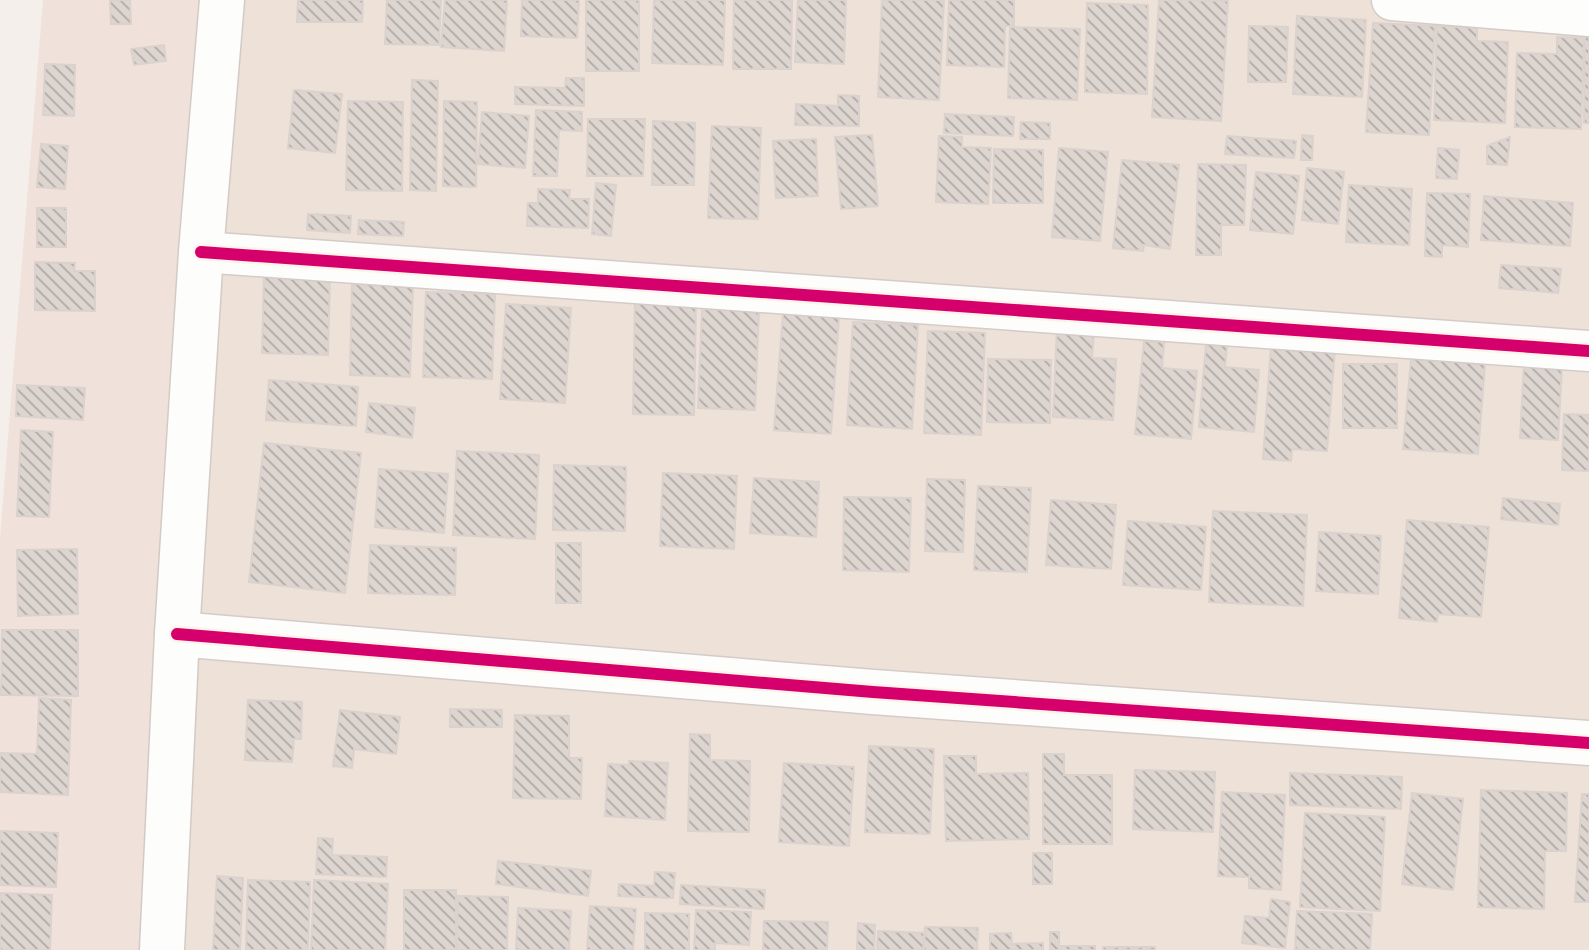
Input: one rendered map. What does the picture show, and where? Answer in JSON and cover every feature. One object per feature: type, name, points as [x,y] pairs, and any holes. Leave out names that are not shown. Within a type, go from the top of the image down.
[{"type":"street","points":[[162,950],[177,634],[201,252],[222,0]]},
{"type":"street","points":[[1392,0],[1589,16]]},
{"type":"street","points":[[201,252],[1589,351]]},
{"type":"street","points":[[177,634],[857,691],[1589,743]]},
{"type":"shaded area","points":[[43,0],[222,0],[162,950],[0,950],[0,538]]},
{"type":"shaded area","points":[[222,0],[1589,0],[1589,950],[162,950]]},
{"type":"building","points":[[110,0],[130,0],[131,24],[111,24]]},
{"type":"building","points":[[298,0],[363,0],[362,22],[297,22]]},
{"type":"building","points":[[387,0],[441,0],[439,45],[385,44]]},
{"type":"building","points":[[445,0],[507,0],[504,51],[441,47]]},
{"type":"building","points":[[522,0],[579,0],[577,38],[521,36]]},
{"type":"building","points":[[586,0],[639,0],[639,71],[586,71]]},
{"type":"building","points":[[654,0],[725,0],[723,65],[652,63]]},
{"type":"building","points":[[734,0],[792,0],[791,69],[733,69]]},
{"type":"building","points":[[798,0],[846,0],[844,64],[795,62]]},
{"type":"building","points":[[882,0],[944,0],[939,100],[878,97]]},
{"type":"building","points":[[949,0],[1014,0],[1014,26],[1005,26],[1004,67],[947,65]]},
{"type":"building","points":[[1159,0],[1228,1],[1221,121],[1152,117]]},
{"type":"building","points":[[1087,3],[1148,5],[1147,94],[1085,92]]},
{"type":"building","points":[[1297,16],[1366,20],[1362,97],[1293,94]]},
{"type":"building","points":[[1373,23],[1435,26],[1429,135],[1366,132]]},
{"type":"building","points":[[1249,26],[1288,27],[1286,82],[1248,82]]},
{"type":"building","points":[[1437,26],[1477,28],[1477,41],[1508,42],[1505,123],[1434,120]]},
{"type":"building","points":[[1010,27],[1080,29],[1077,100],[1008,98]]},
{"type":"building","points":[[1557,37],[1584,38],[1581,129],[1515,127],[1517,53],[1557,54]]},
{"type":"building","points":[[1585,37],[1589,37],[1589,123],[1584,123]]},
{"type":"building","points":[[164,45],[166,61],[134,65],[131,49]]},
{"type":"building","points":[[45,64],[75,65],[74,116],[43,115]]},
{"type":"building","points":[[566,78],[584,78],[584,106],[515,104],[515,87],[565,88]]},
{"type":"building","points":[[412,80],[438,81],[436,191],[410,190]]},
{"type":"building","points":[[294,90],[342,94],[335,153],[288,148]]},
{"type":"building","points":[[838,95],[859,96],[859,126],[795,125],[796,104],[838,106]]},
{"type":"building","points":[[348,101],[403,102],[402,191],[346,190]]},
{"type":"building","points":[[444,101],[477,102],[476,187],[443,186]]},
{"type":"building","points":[[536,110],[582,112],[582,131],[559,130],[557,176],[533,176]]},
{"type":"building","points":[[482,112],[529,116],[525,168],[478,164]]},
{"type":"building","points":[[945,114],[1014,117],[1013,136],[944,133]]},
{"type":"building","points":[[588,119],[645,119],[643,176],[587,176]]},
{"type":"building","points":[[653,121],[695,123],[694,185],[652,185]]},
{"type":"building","points":[[1021,122],[1050,123],[1050,139],[1020,139]]},
{"type":"building","points":[[712,126],[761,128],[758,219],[708,218]]},
{"type":"building","points":[[872,135],[878,206],[841,209],[835,137]]},
{"type":"building","points":[[1302,135],[1313,136],[1312,160],[1301,160]]},
{"type":"building","points":[[939,136],[962,137],[962,147],[991,148],[988,204],[936,202]]},
{"type":"building","points":[[1227,136],[1296,141],[1294,158],[1225,154]]},
{"type":"building","points":[[1510,137],[1507,165],[1487,164],[1487,146]]},
{"type":"building","points":[[816,139],[818,196],[776,198],[773,141]]},
{"type":"building","points":[[41,144],[68,146],[65,189],[37,187]]},
{"type":"building","points":[[1059,148],[1108,152],[1100,241],[1052,237]]},
{"type":"building","points":[[1438,148],[1459,150],[1457,179],[1436,178]]},
{"type":"building","points":[[994,149],[1043,150],[1043,203],[993,203]]},
{"type":"building","points":[[1122,160],[1179,165],[1170,249],[1144,245],[1143,251],[1113,248]]},
{"type":"building","points":[[1198,164],[1246,165],[1244,225],[1221,225],[1221,255],[1196,255]]},
{"type":"building","points":[[1307,168],[1344,172],[1338,224],[1302,220]]},
{"type":"building","points":[[1256,172],[1299,176],[1293,234],[1250,230]]},
{"type":"building","points":[[596,183],[616,185],[611,236],[592,234]]},
{"type":"building","points":[[1349,185],[1412,189],[1409,245],[1346,242]]},
{"type":"building","points":[[538,189],[570,190],[569,199],[589,199],[588,228],[527,226],[528,203],[538,203]]},
{"type":"building","points":[[1427,193],[1470,194],[1468,247],[1442,245],[1442,257],[1425,256]]},
{"type":"building","points":[[1484,196],[1573,203],[1570,246],[1481,240]]},
{"type":"building","points":[[37,208],[66,208],[66,247],[37,247]]},
{"type":"building","points":[[308,214],[351,216],[350,233],[307,230]]},
{"type":"building","points":[[359,220],[404,222],[403,236],[358,234]]},
{"type":"building","points":[[35,262],[75,263],[74,271],[95,271],[95,311],[35,310]]},
{"type":"building","points":[[1501,265],[1561,269],[1558,293],[1499,288]]},
{"type":"building","points":[[264,275],[330,276],[328,355],[262,353]]},
{"type":"building","points":[[352,284],[413,285],[410,377],[350,375]]},
{"type":"building","points":[[426,292],[495,294],[492,379],[423,377]]},
{"type":"building","points":[[635,303],[696,304],[694,415],[633,414]]},
{"type":"building","points":[[506,304],[571,308],[565,403],[500,399]]},
{"type":"building","points":[[702,309],[759,311],[755,410],[698,408]]},
{"type":"building","points":[[783,313],[839,317],[831,434],[774,430]]},
{"type":"building","points":[[853,322],[918,325],[912,429],[847,425]]},
{"type":"building","points":[[1057,327],[1094,330],[1092,358],[1116,359],[1113,420],[1053,417]]},
{"type":"building","points":[[928,331],[985,333],[981,435],[924,433]]},
{"type":"building","points":[[1144,341],[1164,342],[1162,368],[1197,371],[1191,439],[1135,434]]},
{"type":"building","points":[[1206,344],[1227,346],[1225,367],[1259,370],[1254,432],[1199,427]]},
{"type":"building","points":[[1271,344],[1335,349],[1327,451],[1292,449],[1291,461],[1263,459]]},
{"type":"building","points":[[988,359],[1051,360],[1050,423],[987,422]]},
{"type":"building","points":[[1411,359],[1485,364],[1478,454],[1403,449]]},
{"type":"building","points":[[1343,364],[1397,364],[1397,428],[1343,428]]},
{"type":"building","points":[[1524,364],[1562,366],[1558,440],[1520,438]]},
{"type":"building","points":[[269,380],[358,387],[356,426],[266,420]]},
{"type":"building","points":[[17,385],[85,388],[83,420],[16,416]]},
{"type":"building","points":[[369,403],[415,408],[412,438],[366,432]]},
{"type":"building","points":[[1564,414],[1589,415],[1589,471],[1562,470]]},
{"type":"building","points":[[21,430],[53,432],[49,517],[17,516]]},
{"type":"building","points":[[264,443],[361,453],[345,593],[249,582]]},
{"type":"building","points":[[457,451],[539,455],[535,539],[453,535]]},
{"type":"building","points":[[554,465],[626,467],[625,531],[553,530]]},
{"type":"building","points":[[379,469],[448,474],[444,533],[375,527]]},
{"type":"building","points":[[663,473],[737,476],[734,549],[660,546]]},
{"type":"building","points":[[754,478],[819,482],[816,537],[750,533]]},
{"type":"building","points":[[927,479],[965,480],[963,552],[925,551]]},
{"type":"building","points":[[978,486],[1031,488],[1027,572],[974,570]]},
{"type":"building","points":[[844,497],[911,498],[909,572],[843,570]]},
{"type":"building","points":[[1503,498],[1560,504],[1558,525],[1501,519]]},
{"type":"building","points":[[1051,500],[1116,505],[1111,569],[1046,565]]},
{"type":"building","points":[[1213,511],[1307,515],[1303,606],[1209,602]]},
{"type":"building","points":[[1407,520],[1489,527],[1481,617],[1438,614],[1437,622],[1399,618]]},
{"type":"building","points":[[1128,521],[1206,527],[1201,590],[1123,585]]},
{"type":"building","points":[[1319,532],[1381,536],[1378,594],[1316,591]]},
{"type":"building","points":[[556,543],[581,543],[581,603],[556,603]]},
{"type":"building","points":[[370,545],[456,548],[455,595],[368,593]]},
{"type":"building","points":[[77,549],[78,614],[18,616],[17,550]]},
{"type":"building","points":[[2,630],[78,630],[78,696],[1,695]]},
{"type":"building","points":[[39,698],[71,700],[68,795],[0,792],[0,753],[37,754]]},
{"type":"building","points":[[248,700],[302,702],[301,739],[294,739],[292,762],[245,760]]},
{"type":"building","points":[[450,709],[502,710],[502,727],[450,727]]},
{"type":"building","points":[[340,710],[400,717],[396,754],[354,749],[352,768],[333,766]]},
{"type":"building","points":[[515,715],[569,716],[569,758],[582,758],[581,799],[513,798]]},
{"type":"building","points":[[690,734],[710,735],[710,760],[750,761],[749,832],[688,831]]},
{"type":"building","points":[[869,746],[934,749],[930,834],[865,832]]},
{"type":"building","points":[[1043,754],[1064,754],[1064,775],[1112,775],[1112,844],[1043,844]]},
{"type":"building","points":[[944,756],[976,756],[976,774],[1028,773],[1029,839],[946,841]]},
{"type":"building","points":[[629,761],[668,763],[665,820],[605,816],[608,764],[629,765]]},
{"type":"building","points":[[784,763],[854,767],[849,846],[779,842]]},
{"type":"building","points":[[1135,770],[1215,772],[1213,832],[1133,829]]},
{"type":"building","points":[[1290,773],[1402,777],[1401,809],[1290,805]]},
{"type":"building","points":[[1481,790],[1567,793],[1566,851],[1545,851],[1544,909],[1478,907]]},
{"type":"building","points":[[1222,792],[1285,795],[1281,890],[1249,888],[1249,877],[1218,876]]},
{"type":"building","points":[[1412,793],[1463,799],[1453,890],[1402,884]]},
{"type":"building","points":[[1582,794],[1589,794],[1589,902],[1575,902]]},
{"type":"building","points":[[1305,813],[1385,817],[1380,911],[1300,907]]},
{"type":"building","points":[[0,831],[58,833],[56,887],[0,885]]},
{"type":"building","points":[[318,838],[333,839],[332,855],[387,857],[386,877],[316,874]]},
{"type":"building","points":[[1033,853],[1052,853],[1052,884],[1033,884]]},
{"type":"building","points":[[498,861],[591,871],[588,896],[496,884]]},
{"type":"building","points":[[655,872],[675,873],[673,898],[618,896],[619,884],[654,886]]},
{"type":"building","points":[[217,876],[243,878],[240,950],[213,950]]},
{"type":"building","points":[[248,880],[310,882],[308,950],[246,950]]},
{"type":"building","points":[[314,880],[388,884],[385,950],[311,950]]},
{"type":"building","points":[[681,885],[765,890],[764,909],[680,904]]},
{"type":"building","points":[[404,890],[456,890],[456,950],[404,950]]},
{"type":"building","points":[[0,893],[52,895],[50,950],[0,950]]},
{"type":"building","points":[[458,896],[508,897],[507,950],[457,950]]},
{"type":"building","points":[[1271,899],[1290,902],[1285,948],[1242,943],[1245,916],[1269,918]]},
{"type":"building","points":[[590,906],[636,909],[633,950],[587,950]]},
{"type":"building","points":[[518,908],[571,911],[569,950],[516,950]]},
{"type":"building","points":[[696,910],[751,912],[749,945],[715,943],[715,950],[694,950]]},
{"type":"building","points":[[1297,911],[1372,914],[1370,950],[1295,949]]},
{"type":"building","points":[[645,913],[689,914],[689,950],[645,950]]},
{"type":"building","points":[[764,921],[828,922],[827,950],[763,950]]},
{"type":"building","points":[[858,923],[875,925],[874,950],[857,950]]},
{"type":"building","points":[[925,927],[978,928],[977,950],[924,950]]},
{"type":"building","points":[[878,931],[924,933],[923,950],[877,950]]},
{"type":"building","points":[[1050,932],[1059,932],[1059,946],[1095,946],[1095,950],[1050,950]]},
{"type":"building","points":[[1011,933],[1012,944],[1043,943],[1043,950],[990,950],[990,934]]},
{"type":"building","points":[[1103,947],[1155,947],[1155,950],[1103,950]]},
{"type":"cycle path","points":[[201,252],[1589,351]]},
{"type":"cycle path","points":[[177,634],[873,692],[1589,743]]}]
